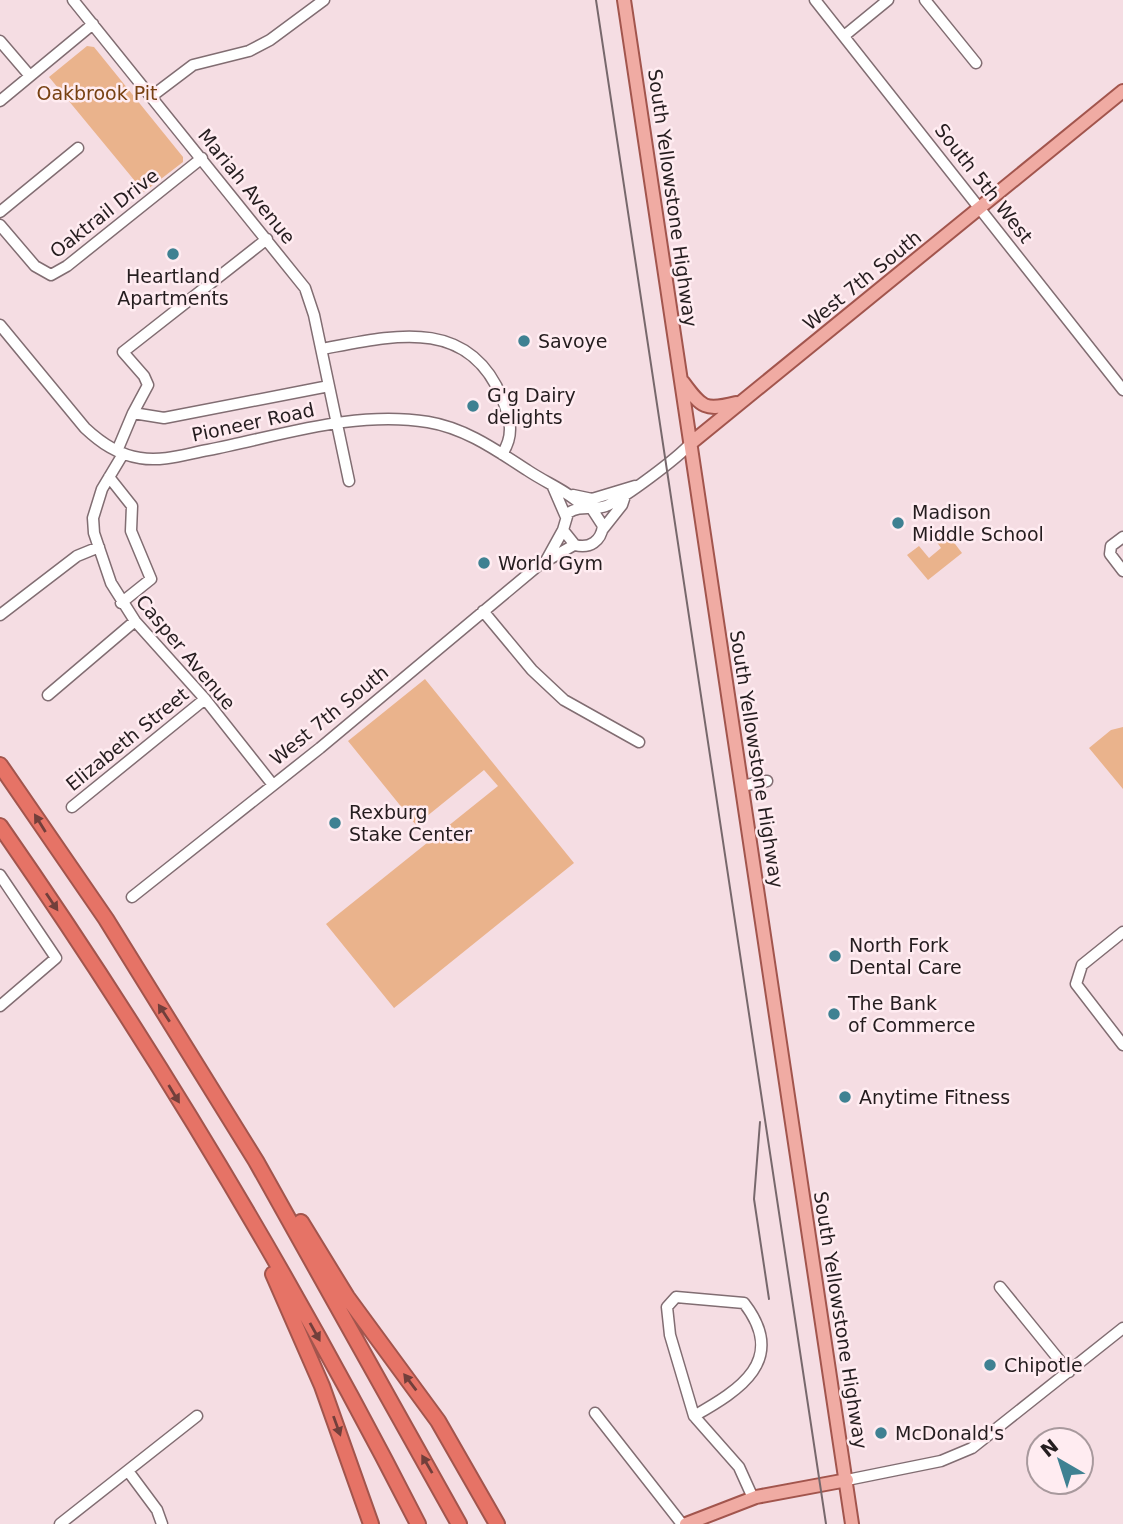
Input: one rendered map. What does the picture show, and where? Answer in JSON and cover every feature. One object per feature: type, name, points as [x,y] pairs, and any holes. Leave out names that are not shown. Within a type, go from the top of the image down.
[{"type":"highway","points":[[0,765],[106,919],[257,1161],[459,1524]]},
{"type":"highway","points":[[0,826],[65,921],[219,1163],[341,1378],[418,1524]]},
{"type":"highway","points":[[183,1043],[249,1136],[351,1303],[433,1413],[497,1524]]},
{"type":"highway","points":[[219,1163],[304,1341],[371,1524]]},
{"type":"main road","name":"South Yellowstone Highway","points":[[624,0],[852,1524]]},
{"type":"main road","name":"West 7th South","points":[[691,443],[1123,91]]},
{"type":"main road","points":[[681,380],[698,403],[706,407],[715,408],[743,401]]},
{"type":"main road","points":[[684,1524],[752,1498],[846,1480]]},
{"type":"street","name":"Mariah Avenue","points":[[73,0],[305,288],[349,481]]},
{"type":"street","points":[[152,96],[193,65],[249,51],[271,40],[324,0]]},
{"type":"street","name":"South 5th West","points":[[815,0],[1123,390]]},
{"type":"street","points":[[844,36],[888,0]]},
{"type":"street","points":[[925,0],[976,63]]},
{"type":"street","points":[[0,101],[93,24]]},
{"type":"street","points":[[0,41],[30,76]]},
{"type":"street","points":[[0,212],[78,148]]},
{"type":"street","name":"Oaktrail Drive","points":[[0,225],[34,266],[51,275],[67,266],[202,159]]},
{"type":"street","name":"Casper Avenue","points":[[267,239],[123,352],[148,385],[133,413],[120,453],[95,506],[93,518],[110,583],[121,603],[205,699],[273,785]]},
{"type":"street","name":"Pioneer Road","points":[[0,325],[85,428],[120,453],[160,459],[337,422],[382,418],[431,422],[465,433],[553,487],[571,494],[588,508]]},
{"type":"street","points":[[321,349],[402,334],[435,338],[468,353],[494,377],[510,418],[508,445],[502,454]]},
{"type":"street","points":[[133,413],[164,418],[329,386]]},
{"type":"street","name":"West 7th South","points":[[588,508],[625,496],[679,456],[691,443]]},
{"type":"street","points":[[109,477],[132,506],[131,531],[151,579],[121,603]]},
{"type":"street","points":[[571,494],[592,499],[636,486]]},
{"type":"street","points":[[553,487],[566,517]]},
{"type":"street","name":"West 7th South","points":[[603,529],[622,505],[625,496]]},
{"type":"street","points":[[588,508],[601,519],[603,529],[594,543],[581,547],[574,545],[563,530],[566,517],[574,509],[588,508]]},
{"type":"street","name":"West 7th South","points":[[547,559],[563,530]]},
{"type":"street","points":[[1123,537],[1111,546],[1110,554],[1123,570]]},
{"type":"street","name":"West 7th South","points":[[132,897],[273,785],[547,559],[574,545]]},
{"type":"street","points":[[0,615],[77,556],[99,547]]},
{"type":"street","points":[[483,611],[532,670],[564,700],[639,742]]},
{"type":"street","points":[[48,695],[135,621]]},
{"type":"street","name":"Elizabeth Street","points":[[72,807],[205,699]]},
{"type":"street","points":[[741,786],[767,781]]},
{"type":"street","points":[[0,875],[56,958],[2,1000]]},
{"type":"street","points":[[1123,932],[1082,965],[1076,984],[1123,1045]]},
{"type":"street","points":[[1000,1287],[1069,1372]]},
{"type":"street","points":[[694,1416],[726,1399],[745,1383],[757,1368],[761,1344],[759,1328],[744,1303],[676,1297],[667,1307],[670,1335],[694,1416],[739,1467],[752,1498]]},
{"type":"street","points":[[846,1480],[941,1461],[972,1448],[1123,1328]]},
{"type":"street","points":[[595,1413],[684,1524]]},
{"type":"street","points":[[60,1524],[197,1416]]},
{"type":"street","points":[[128,1471],[157,1510],[162,1524]]},
{"type":"green space","name":"Oakbrook Pit","points":[[87,46],[94,47],[183,157],[183,162],[144,192],[49,77]]},
{"type":"green space","points":[[942,527],[962,553],[928,580],[907,555],[919,546],[929,558],[941,548],[932,535]]},
{"type":"green space","points":[[425,679],[574,863],[394,1008],[326,924],[498,786],[484,770],[416,825],[348,741]]},
{"type":"green space","points":[[1123,727],[1123,789],[1089,748],[1111,730]]},
{"type":"railway","points":[[596,0],[826,1524]]},
{"type":"railway","points":[[760,1122],[754,1199],[769,1299]]},
{"type":"place","name":"Heartland Apartments","points":[[173,254]]},
{"type":"place","name":"Savoye","points":[[524,341]]},
{"type":"place","name":"G'g Dairy delights","points":[[473,406]]},
{"type":"place","name":"Madison Middle School","points":[[898,523]]},
{"type":"place","name":"World Gym","points":[[484,563]]},
{"type":"place","name":"Rexburg Stake Center","points":[[335,823]]},
{"type":"place","name":"North Fork Dental Care","points":[[835,956]]},
{"type":"place","name":"The Bank of Commerce","points":[[834,1014]]},
{"type":"place","name":"Anytime Fitness","points":[[845,1097]]},
{"type":"place","name":"Chipotle","points":[[990,1365]]},
{"type":"place","name":"McDonald's","points":[[881,1433]]}]
